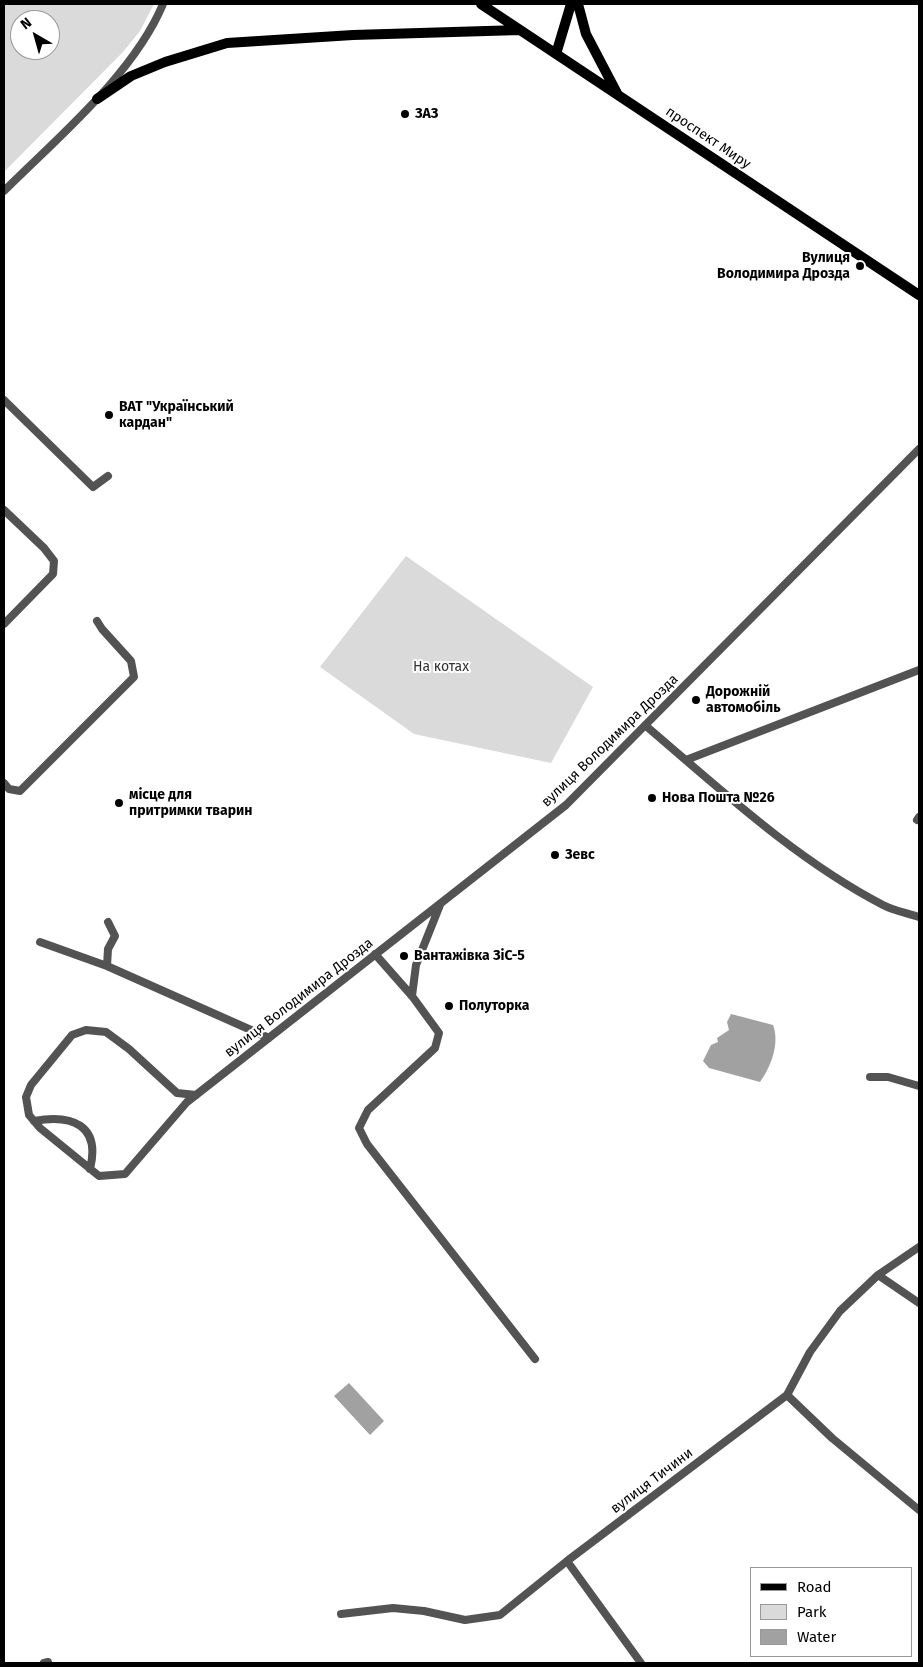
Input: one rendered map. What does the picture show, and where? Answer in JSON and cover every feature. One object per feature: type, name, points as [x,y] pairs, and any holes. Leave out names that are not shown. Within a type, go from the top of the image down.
[{"type":"main road","name":"проспект Миру","points":[[481,4],[919,295]]},
{"type":"main road","points":[[556,54],[572,4]]},
{"type":"main road","points":[[578,4],[586,34],[618,96]]},
{"type":"main road","points":[[97,99],[131,76],[165,62],[227,43],[353,35],[520,30]]},
{"type":"street","points":[[4,191],[97,99],[147,37],[163,4]]},
{"type":"street","points":[[4,400],[92,487],[108,476]]},
{"type":"street","name":"вулиця Володимира Дрозда","points":[[34,1121],[99,1176],[125,1174],[180,1110],[196,1095],[566,805],[919,448]]},
{"type":"street","points":[[4,510],[44,548],[54,561],[53,574],[4,624]]},
{"type":"street","points":[[4,783],[9,789],[20,791],[134,677],[132,661],[102,629],[97,621]]},
{"type":"street","points":[[686,760],[919,670]]},
{"type":"street","points":[[646,726],[757,821],[834,875],[884,906],[919,917]]},
{"type":"street","points":[[412,996],[416,965],[441,903]]},
{"type":"street","points":[[107,966],[108,949],[115,936],[108,922]]},
{"type":"street","points":[[40,942],[107,966],[269,1038]]},
{"type":"street","points":[[375,954],[412,996],[439,1033],[435,1048],[368,1110],[359,1128],[367,1144],[535,1359]]},
{"type":"street","points":[[90,1169],[93,1148],[89,1135],[82,1126],[70,1120],[53,1118],[34,1121],[29,1115],[26,1097],[31,1086],[72,1035],[86,1030],[106,1032],[129,1049],[177,1093],[196,1095]]},
{"type":"street","points":[[870,1077],[888,1077],[919,1086]]},
{"type":"street","points":[[177,1093],[180,1110]]},
{"type":"street","name":"вулиця Тичини","points":[[341,1614],[392,1608],[424,1611],[465,1620],[500,1615],[567,1561],[788,1395],[810,1352],[840,1311],[878,1275],[919,1247]]},
{"type":"street","points":[[878,1275],[919,1303]]},
{"type":"street","points":[[788,1395],[832,1438],[919,1510]]},
{"type":"street","points":[[567,1561],[640,1663]]},
{"type":"green space","points":[[4,4],[154,4],[140,31],[123,52],[4,172]]},
{"type":"green space","name":"На котах","points":[[406,556],[593,687],[551,763],[414,734],[320,667]]},
{"type":"water","points":[[731,1014],[773,1025],[775,1047],[768,1069],[760,1082],[709,1068],[703,1061],[711,1045],[718,1042],[717,1038],[729,1030],[727,1022]]},
{"type":"water","points":[[349,1383],[384,1421],[370,1435],[334,1396]]},
{"type":"place","name":"ЗАЗ","points":[[405,114]]},
{"type":"place","name":"Вулиця Володимира Дрозда","points":[[860,266]]},
{"type":"place","name":"ВАТ \"Український кардан\"","points":[[109,415]]},
{"type":"place","name":"Дорожній автомобіль","points":[[696,700]]},
{"type":"place","name":"Нова Пошта №26","points":[[652,798]]},
{"type":"place","name":"місце для притримки тварин","points":[[119,803]]},
{"type":"place","name":"Зевс","points":[[555,855]]},
{"type":"place","name":"Вантажівка ЗіС-5","points":[[404,956]]},
{"type":"place","name":"Полуторка","points":[[449,1006]]}]
